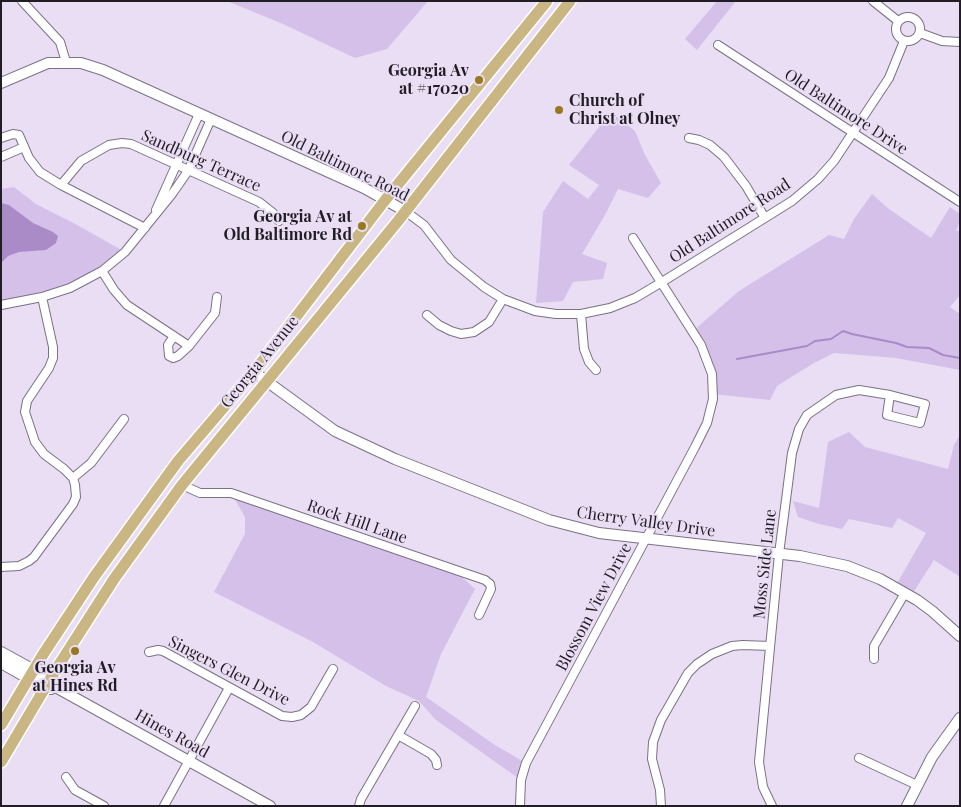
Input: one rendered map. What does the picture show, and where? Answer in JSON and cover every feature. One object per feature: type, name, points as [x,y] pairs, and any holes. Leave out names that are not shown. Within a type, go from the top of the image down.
[{"type":"main road","name":"Georgia Avenue","points":[[1,725],[94,578],[178,461],[254,372],[386,199],[547,1]]},
{"type":"main road","name":"Georgia Avenue","points":[[1,762],[114,579],[182,484],[405,211],[570,1]]},
{"type":"street","points":[[22,1],[60,42],[66,62]]},
{"type":"street","points":[[873,1],[898,21]]},
{"type":"street","points":[[906,16],[916,19],[920,23],[920,33],[913,40],[904,41],[899,38],[896,32],[898,21],[906,16]]},
{"type":"street","points":[[920,33],[942,41],[960,42]]},
{"type":"street","name":"Old Baltimore Road","points":[[1,83],[48,63],[81,63],[103,70],[386,199],[424,225],[451,260],[484,287],[503,299],[535,311],[556,314],[581,314],[610,308],[635,298],[792,201],[818,179],[834,161],[889,78],[904,41]]},
{"type":"street","name":"Old Baltimore Drive","points":[[718,45],[960,202]]},
{"type":"street","points":[[153,218],[199,114]]},
{"type":"street","points":[[1,305],[42,297],[70,288],[102,271],[125,252],[188,171],[211,119]]},
{"type":"street","points":[[1,138],[16,134],[20,137],[29,158],[40,172],[61,185],[145,228]]},
{"type":"street","points":[[689,138],[710,145],[724,157],[746,186],[765,218]]},
{"type":"street","name":"Sandburg Terrace","points":[[61,185],[81,161],[100,149],[115,143],[131,144],[259,202],[274,213],[279,221]]},
{"type":"street","points":[[1,157],[24,147]]},
{"type":"street","name":"Blossom View Drive","points":[[520,806],[520,780],[526,763],[695,448],[707,423],[712,399],[712,374],[697,338],[633,238]]},
{"type":"street","points":[[102,271],[114,290],[127,305],[189,346]]},
{"type":"street","points":[[1,567],[25,564],[37,554],[73,504],[76,493],[73,478],[37,446],[32,438],[25,412],[26,401],[49,368],[53,358],[53,348],[42,297]]},
{"type":"street","points":[[174,336],[168,345],[169,356],[173,358],[189,346],[215,313],[217,297]]},
{"type":"street","points":[[427,316],[451,331],[461,334],[474,332],[489,322],[503,299]]},
{"type":"street","points":[[581,314],[584,349],[589,362],[596,370]]},
{"type":"street","name":"Cherry Valley Drive","points":[[254,372],[335,431],[387,456],[549,520],[599,533],[806,557],[847,566],[880,579],[905,593],[932,611],[960,636]]},
{"type":"street","name":"Moss Side Lane","points":[[772,806],[763,787],[759,762],[779,554],[792,453],[799,429],[807,415],[836,395],[859,390],[890,395],[925,404],[920,423],[887,415],[890,395]]},
{"type":"street","points":[[73,478],[92,463],[124,420]]},
{"type":"street","name":"Rock Hill Lane","points":[[182,484],[200,493],[231,493],[485,580],[490,584],[491,589],[478,615]]},
{"type":"street","points":[[874,658],[874,646],[905,593]]},
{"type":"street","points":[[661,806],[660,790],[652,758],[653,742],[661,720],[688,674],[697,664],[712,654],[732,646],[770,646]]},
{"type":"street","name":"Singers Glen Drive","points":[[149,652],[163,651],[282,716],[292,717],[301,714],[311,707],[333,669]]},
{"type":"street","points":[[1,652],[32,674]]},
{"type":"street","points":[[1,663],[32,674]]},
{"type":"street","name":"Hines Road","points":[[32,674],[270,806]]},
{"type":"street","points":[[164,806],[229,688]]},
{"type":"street","points":[[359,806],[361,799],[415,706]]},
{"type":"street","points":[[908,806],[932,757],[960,718]]},
{"type":"street","points":[[398,735],[431,754],[438,765]]},
{"type":"street","points":[[859,758],[917,785]]},
{"type":"street","points":[[66,777],[75,790],[104,806]]},
{"type":"shaded area","points":[[227,1],[428,1],[387,49],[355,58],[283,24]]},
{"type":"shaded area","points":[[717,1],[736,1],[697,50],[685,39]]},
{"type":"shaded area","points":[[611,112],[635,131],[645,155],[661,183],[648,198],[618,189],[582,254],[607,263],[603,279],[573,282],[563,301],[536,303],[543,212],[563,181],[588,199],[599,185],[569,165]]},
{"type":"shaded area","points":[[14,187],[36,204],[125,252],[70,288],[1,305],[1,189]]},
{"type":"shaded area","points":[[872,194],[889,209],[931,238],[950,207],[960,214],[960,221],[956,231],[960,231],[960,295],[950,307],[960,314],[960,370],[896,358],[834,353],[777,386],[770,400],[712,394],[712,374],[693,331],[739,291],[829,235],[844,239],[854,219]]},
{"type":"shaded area","points":[[1,203],[9,205],[33,223],[53,232],[58,236],[56,243],[46,250],[19,252],[8,256],[1,263]]},
{"type":"shaded area","points":[[849,432],[865,447],[948,469],[954,445],[960,435],[960,577],[934,560],[911,596],[895,587],[926,533],[898,518],[892,528],[849,519],[842,529],[798,517],[793,501],[819,508],[828,442]]},
{"type":"shaded area","points":[[231,493],[452,568],[475,589],[441,654],[426,697],[495,745],[526,763],[521,780],[436,720],[419,701],[386,686],[313,642],[214,592],[245,534],[245,517]]},
{"type":"waterway","points":[[737,359],[807,346],[815,341],[831,339],[843,331],[907,347],[929,348],[943,355],[960,358]]},
{"type":"place","name":"Georgia Av at #17020","points":[[479,80]]},
{"type":"place","name":"Church of Christ at Olney","points":[[559,110]]},
{"type":"place","name":"Georgia Av at Old Baltimore Rd","points":[[362,226]]},
{"type":"place","name":"Georgia Av at Hines Rd","points":[[75,651]]}]
